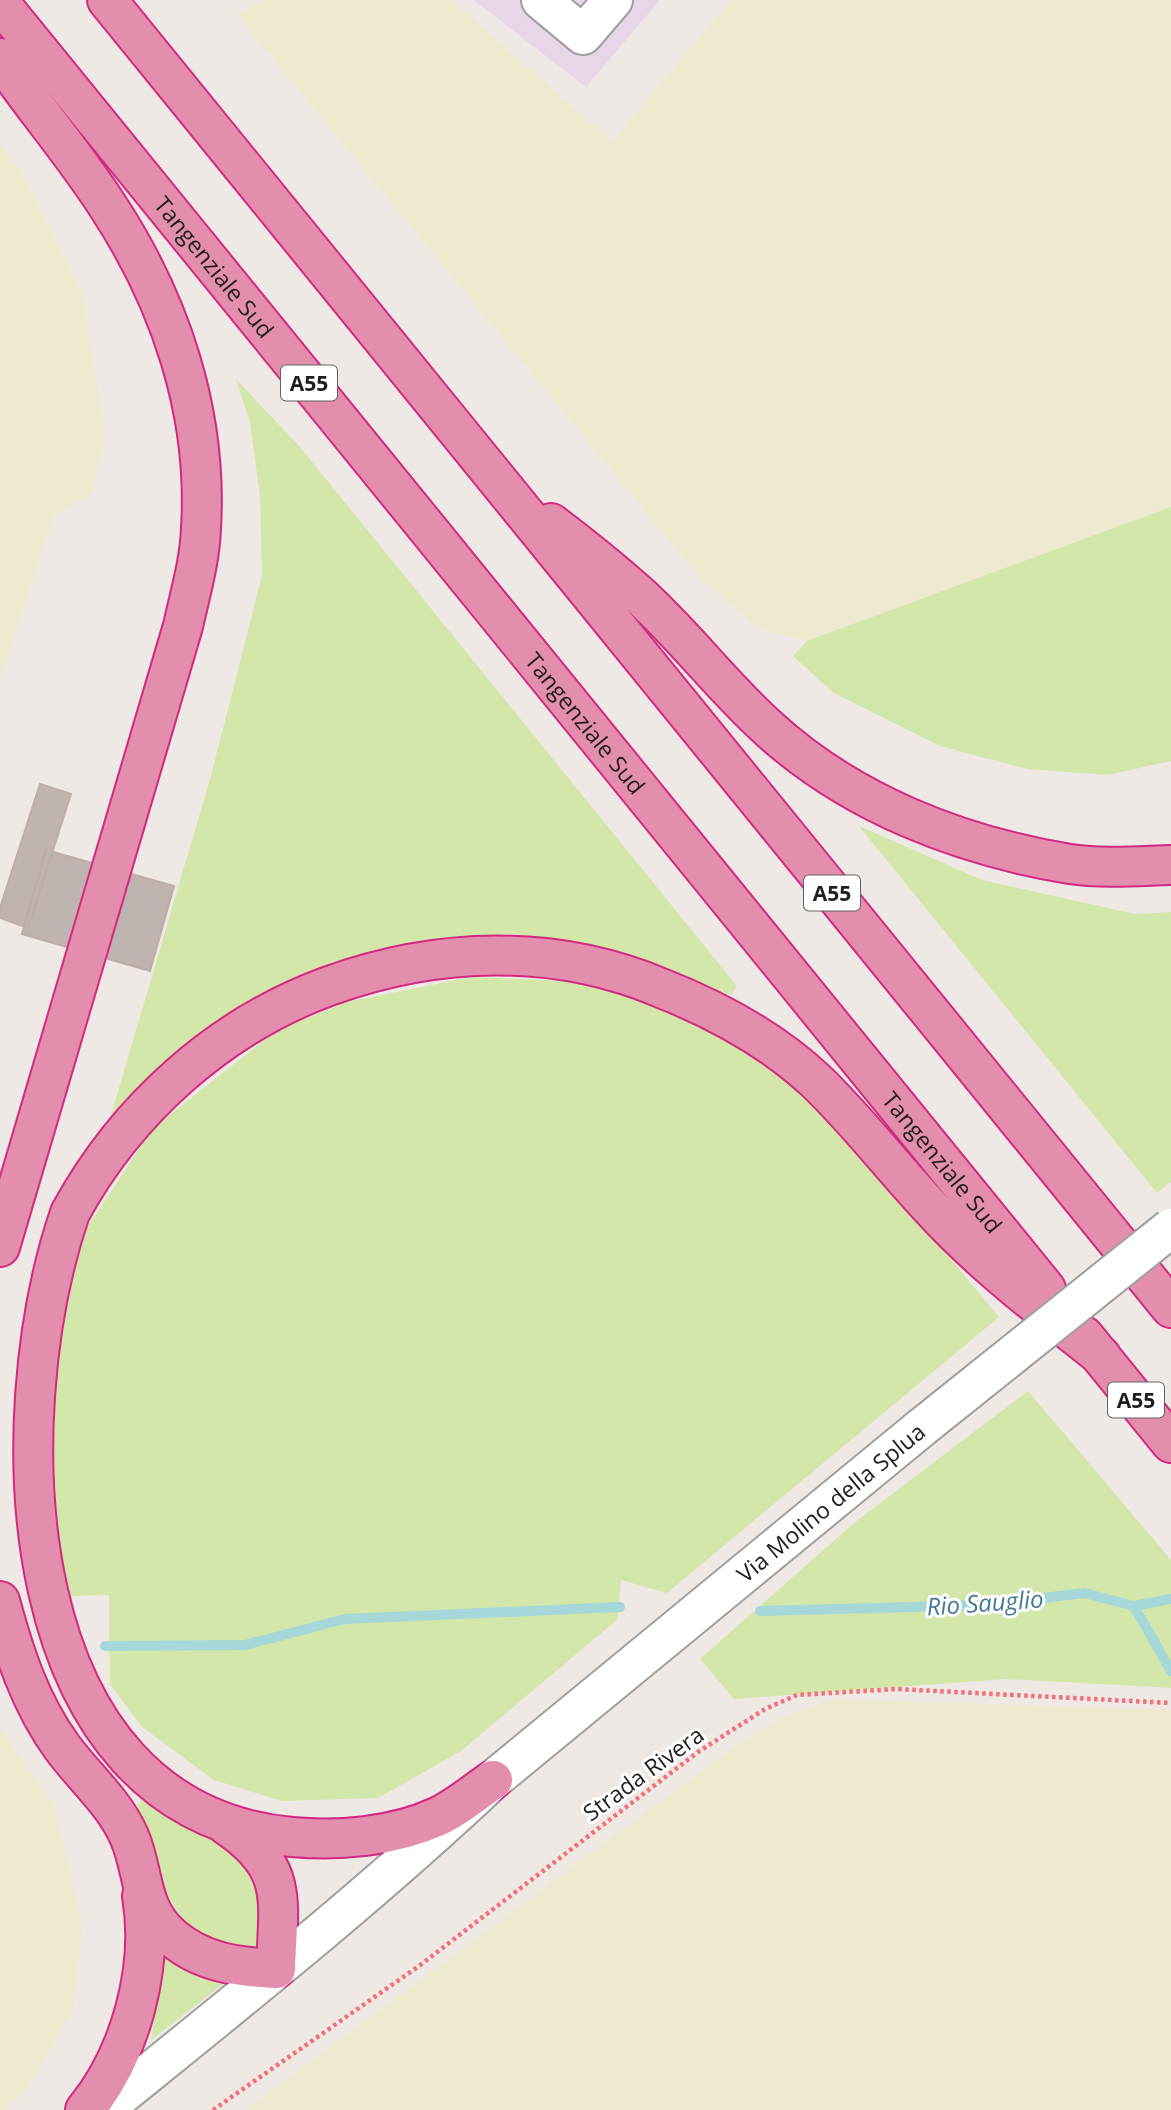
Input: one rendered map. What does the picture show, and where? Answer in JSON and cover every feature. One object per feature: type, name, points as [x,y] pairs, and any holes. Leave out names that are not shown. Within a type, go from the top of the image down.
[{"type":"highway","name":"A55","points":[[107,0],[1171,1308]]},
{"type":"highway","name":"Tangenziale Sud","points":[[0,3],[1171,1443]]},
{"type":"highway","points":[[0,58],[109,207],[147,272],[181,357],[194,406],[201,459],[201,528],[183,626],[0,1247]]},
{"type":"highway","points":[[493,477],[638,593],[768,728],[816,765],[872,800],[925,825],[980,844],[1072,864],[1171,865]]},
{"type":"highway","points":[[138,1877],[155,1919],[184,1946],[235,1967],[276,1969],[278,1899],[274,1876],[253,1843],[221,1822],[173,1798],[126,1762],[87,1718],[66,1685],[54,1657],[26,1559],[16,1480],[15,1402],[28,1324],[40,1288],[70,1213],[90,1180],[158,1094],[229,1035],[270,1012],[341,982],[413,962],[450,956],[516,956],[570,962],[658,986],[743,1027],[813,1078],[956,1235],[1101,1356]]},
{"type":"highway","points":[[0,1601],[21,1671],[44,1720],[119,1817],[129,1837],[138,1877],[146,1937],[141,1983],[115,2061],[85,2110]]},
{"type":"highway","points":[[221,1822],[264,1833],[308,1838],[378,1833],[440,1816],[493,1780]]},
{"type":"street","points":[[541,0],[583,35],[613,0]]},
{"type":"street","name":"Via Molino della Splua","points":[[103,2110],[276,1969],[446,1825],[493,1780],[921,1428],[1171,1228]]},
{"type":"path","name":"Strada Rivera","points":[[214,2110],[419,1966],[698,1752],[765,1709],[797,1695],[896,1689],[1171,1703]]},
{"type":"shaded area","points":[[262,0],[451,0],[612,142],[731,0],[1171,0],[1171,507],[807,641],[762,630],[702,580],[237,15]]},
{"type":"shaded area","points":[[474,0],[660,0],[586,87]]},
{"type":"shaded area","points":[[0,143],[22,173],[83,295],[105,434],[93,493],[54,516],[0,681]]},
{"type":"shaded area","points":[[832,1699],[1171,1710],[1171,2110],[246,2110],[735,1746],[782,1718]]},
{"type":"shaded area","points":[[0,1727],[54,1805],[83,1926],[73,2011],[26,2089],[6,2110],[0,2110]]},
{"type":"green space","points":[[236,379],[300,447],[737,986],[731,995],[643,960],[515,934],[439,938],[332,962],[242,1007],[109,1122],[211,776],[262,575],[260,496],[250,422]]},
{"type":"green space","points":[[1171,507],[1171,761],[1108,775],[1027,769],[940,746],[834,693],[793,656],[807,641]]},
{"type":"green space","points":[[859,826],[982,880],[1135,914],[1171,912],[1171,1182],[1157,1193]]},
{"type":"green space","points":[[471,977],[570,981],[670,1007],[748,1045],[823,1107],[999,1317],[667,1593],[621,1580],[618,1619],[461,1751],[378,1798],[282,1801],[214,1780],[142,1727],[110,1684],[109,1595],[67,1596],[35,1423],[51,1332],[86,1229],[153,1128],[276,1031],[347,1002]]},
{"type":"green space","points":[[1028,1391],[1171,1560],[1171,1688],[1006,1679],[734,1699],[700,1659],[854,1523]]},
{"type":"green space","points":[[145,1797],[231,1842],[257,1866],[261,1949],[228,1947],[207,1939],[190,1926],[177,1910],[158,1869],[137,1805]]},
{"type":"green space","points":[[165,1956],[223,1984],[151,2040]]},
{"type":"building","points":[[40,784],[71,794],[28,928],[0,918],[0,908]]},
{"type":"building","points":[[46,850],[174,886],[150,971],[22,934]]},
{"type":"waterway","name":"Rio Sauglio","points":[[760,1611],[986,1605],[1084,1593],[1134,1606],[1171,1671]]},
{"type":"waterway","points":[[1134,1606],[1171,1599]]},
{"type":"waterway","points":[[105,1646],[245,1645],[345,1619],[620,1607]]}]
